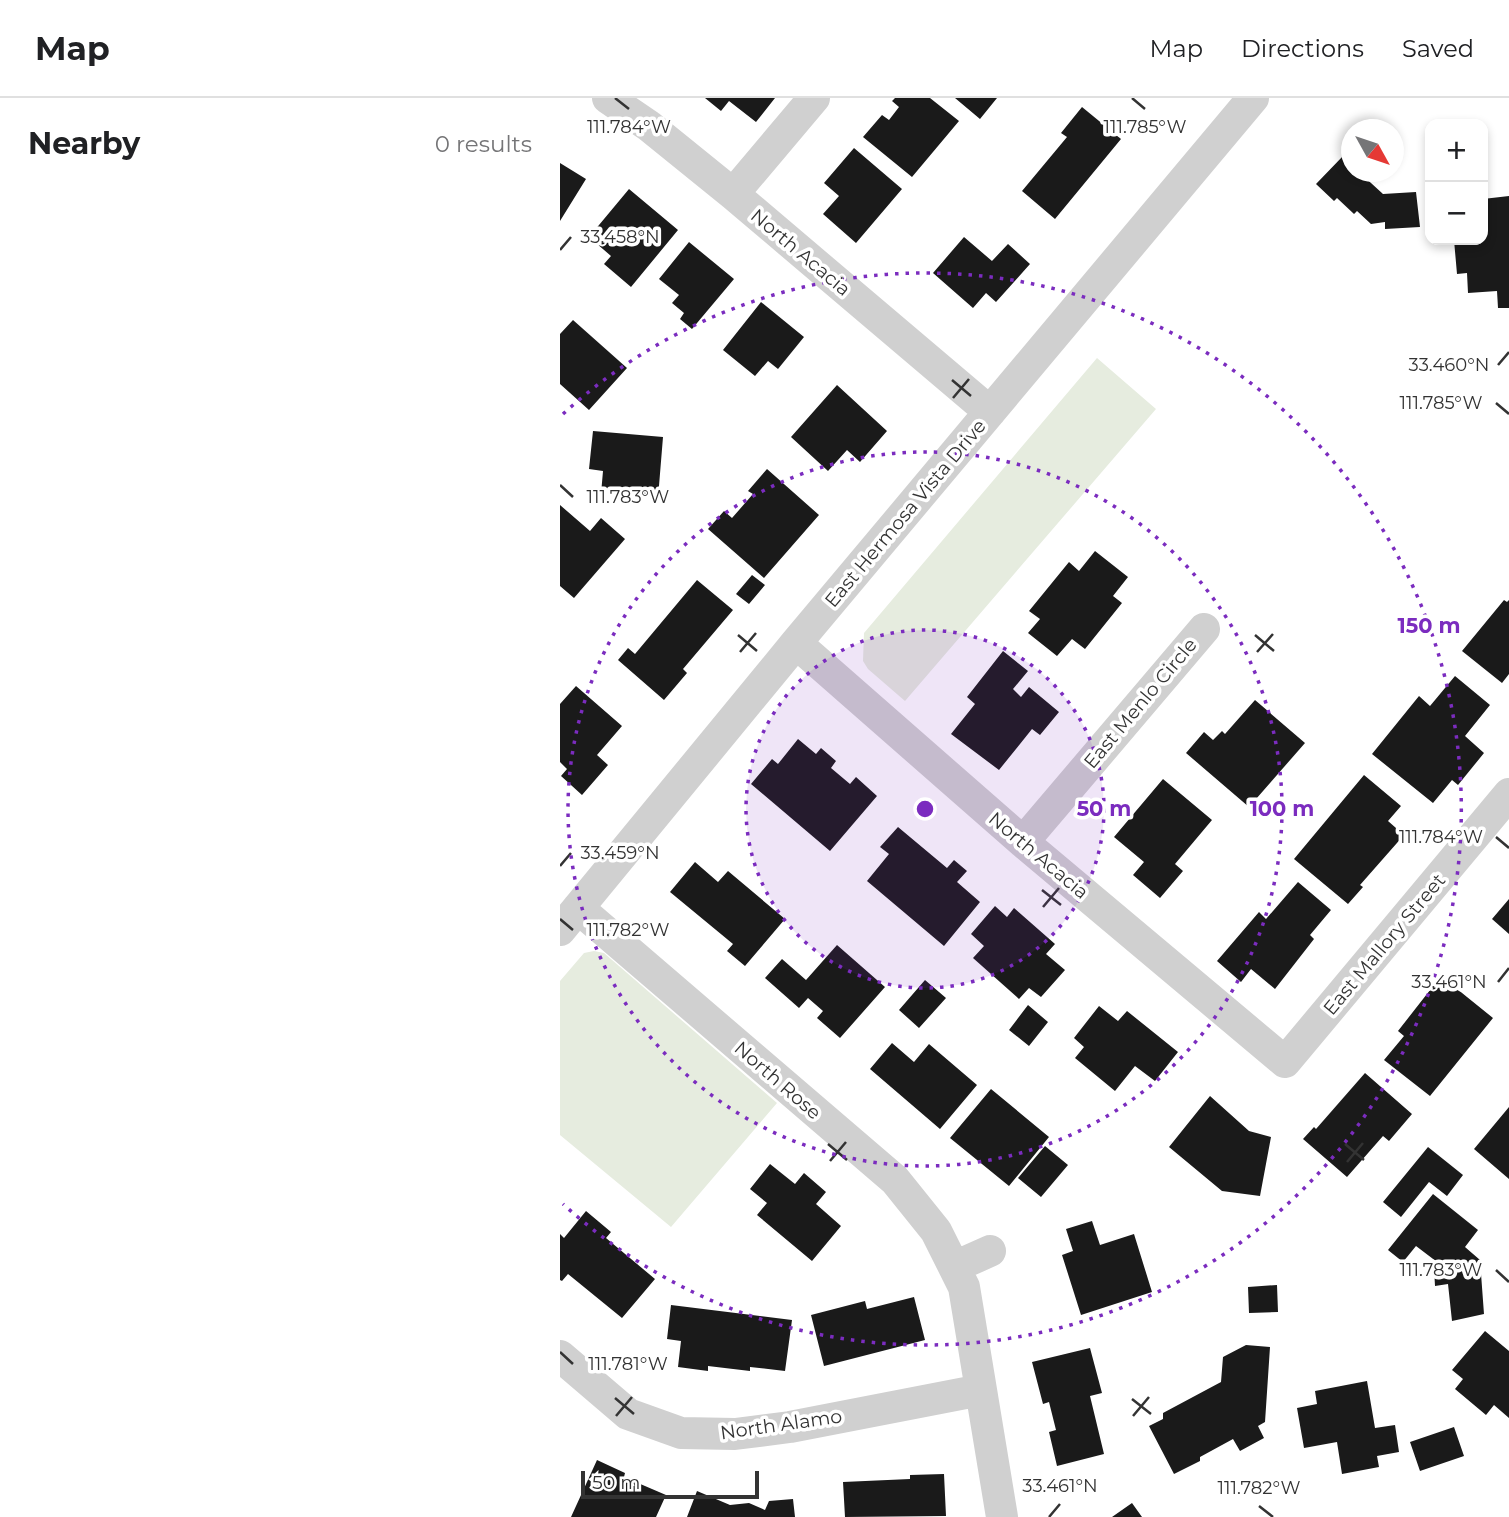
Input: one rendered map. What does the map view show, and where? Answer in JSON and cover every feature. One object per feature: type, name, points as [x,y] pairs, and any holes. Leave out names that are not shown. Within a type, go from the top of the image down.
[{"type":"street","name":"North Acacia","points":[[608,98],[649,126],[733,194],[990,412]]},
{"type":"street","points":[[733,194],[814,98]]},
{"type":"street","name":"East Hermosa Vista Drive","points":[[569,919],[1252,98]]},
{"type":"street","name":"East Menlo Circle","points":[[1023,842],[1204,629]]},
{"type":"street","name":"North Acacia","points":[[796,643],[1023,842],[1285,1062]]},
{"type":"street","name":"East Mallory Street","points":[[1285,1062],[1509,794]]},
{"type":"street","name":"North Rose","points":[[569,919],[895,1180],[936,1231],[964,1287],[1002,1517]]},
{"type":"street","points":[[954,1267],[990,1251]]},
{"type":"street","name":"North Alamo","points":[[560,1356],[628,1414],[681,1433],[735,1434],[790,1427],[981,1390]]},
{"type":"shaded area","points":[[1097,358],[1156,409],[905,701],[868,669],[863,661],[864,633]]},
{"type":"shaded area","points":[[584,953],[604,953],[777,1103],[671,1227],[560,1135],[560,981]]},
{"type":"building","points":[[705,98],[775,98],[756,122],[729,101],[721,111]]},
{"type":"building","points":[[895,98],[930,98],[959,121],[912,177],[863,137],[882,115],[889,120],[899,107],[892,101]]},
{"type":"building","points":[[955,98],[997,98],[980,119]]},
{"type":"building","points":[[1082,107],[1121,139],[1055,219],[1022,191],[1067,137],[1061,133]]},
{"type":"building","points":[[854,148],[902,189],[856,243],[823,214],[839,196],[824,183]]},
{"type":"building","points":[[1341,158],[1341,182],[1370,182],[1383,194],[1416,192],[1420,227],[1385,229],[1385,222],[1371,224],[1357,211],[1354,214],[1337,198],[1334,201],[1316,184]]},
{"type":"building","points":[[560,163],[586,179],[560,221]]},
{"type":"building","points":[[629,189],[678,230],[631,287],[604,264],[611,256],[589,237]]},
{"type":"building","points":[[1509,196],[1509,308],[1498,308],[1497,291],[1468,293],[1467,273],[1457,274],[1454,245],[1488,245],[1488,198]]},
{"type":"building","points":[[964,237],[992,261],[1008,244],[1030,264],[996,302],[986,293],[973,308],[933,273]]},
{"type":"building","points":[[689,242],[734,279],[692,329],[680,319],[684,313],[672,303],[679,295],[659,279]]},
{"type":"building","points":[[761,302],[804,337],[778,369],[768,361],[755,376],[723,350]]},
{"type":"building","points":[[573,320],[627,368],[589,410],[560,384],[560,334]]},
{"type":"building","points":[[837,385],[887,431],[860,462],[847,450],[828,471],[791,437]]},
{"type":"building","points":[[593,431],[663,437],[658,498],[601,494],[603,471],[589,469]]},
{"type":"building","points":[[767,469],[819,515],[764,578],[708,529],[724,511],[732,518],[753,494],[748,491]]},
{"type":"building","points":[[560,505],[590,531],[601,518],[625,539],[574,598],[560,586]]},
{"type":"building","points":[[1095,551],[1128,577],[1113,596],[1122,603],[1085,649],[1072,639],[1057,656],[1028,633],[1040,619],[1029,611],[1069,562],[1079,571]]},
{"type":"building","points":[[752,575],[765,585],[749,604],[736,594]]},
{"type":"building","points":[[697,580],[733,610],[683,669],[687,673],[664,700],[618,660],[628,648],[635,654]]},
{"type":"building","points":[[1504,600],[1509,600],[1509,674],[1502,683],[1462,651]]},
{"type":"building","points":[[1003,651],[1028,671],[1013,689],[1021,697],[1029,687],[1059,712],[1040,735],[1032,729],[999,770],[951,734],[975,704],[967,697]]},
{"type":"building","points":[[1455,676],[1490,705],[1465,736],[1484,753],[1458,785],[1452,780],[1433,803],[1372,754],[1419,696],[1430,706]]},
{"type":"building","points":[[576,686],[622,726],[597,755],[608,765],[582,795],[561,776],[567,769],[560,762],[560,704]]},
{"type":"building","points":[[1255,700],[1305,743],[1249,807],[1186,753],[1204,732],[1213,740],[1222,731],[1225,734]]},
{"type":"building","points":[[798,739],[816,754],[821,748],[836,761],[831,768],[850,784],[856,777],[877,796],[830,851],[751,784],[772,759],[778,764]]},
{"type":"building","points":[[1364,775],[1401,806],[1388,821],[1404,835],[1360,885],[1363,887],[1348,904],[1294,859]]},
{"type":"building","points":[[1163,779],[1212,820],[1175,864],[1183,871],[1160,898],[1133,875],[1144,862],[1114,837]]},
{"type":"building","points":[[898,827],[947,868],[954,860],[967,871],[957,882],[980,902],[944,946],[867,881],[889,854],[880,847]]},
{"type":"building","points":[[695,862],[718,882],[728,871],[785,919],[745,966],[727,951],[733,944],[670,892]]},
{"type":"building","points":[[1298,882],[1331,910],[1310,935],[1314,939],[1275,989],[1251,969],[1241,982],[1217,961],[1259,912],[1266,919]]},
{"type":"building","points":[[1509,899],[1509,934],[1492,919]]},
{"type":"building","points":[[995,906],[1007,917],[1014,908],[1055,944],[1046,954],[1065,970],[1041,997],[1029,988],[1019,999],[973,958],[984,946],[971,934]]},
{"type":"building","points":[[837,945],[885,987],[840,1038],[817,1018],[823,1011],[808,998],[799,1008],[765,978],[782,959],[806,980]]},
{"type":"building","points":[[1441,976],[1493,1018],[1430,1096],[1384,1060],[1404,1036],[1398,1031]]},
{"type":"building","points":[[925,980],[946,998],[919,1028],[899,1010]]},
{"type":"building","points":[[1028,1005],[1048,1022],[1029,1046],[1009,1030]]},
{"type":"building","points":[[1099,1006],[1118,1021],[1127,1011],[1178,1052],[1155,1081],[1135,1066],[1115,1091],[1075,1058],[1084,1047],[1074,1038]]},
{"type":"building","points":[[892,1043],[914,1062],[929,1044],[977,1085],[940,1129],[870,1069]]},
{"type":"building","points":[[1365,1073],[1412,1114],[1389,1141],[1383,1136],[1347,1177],[1303,1139],[1314,1127],[1316,1129]]},
{"type":"building","points":[[991,1089],[1049,1137],[1009,1186],[950,1138]]},
{"type":"building","points":[[1210,1096],[1249,1131],[1271,1137],[1260,1196],[1222,1191],[1169,1147]]},
{"type":"building","points":[[1509,1107],[1509,1179],[1474,1149]]},
{"type":"building","points":[[1045,1146],[1068,1165],[1041,1197],[1018,1178]]},
{"type":"building","points":[[1428,1147],[1463,1175],[1447,1196],[1429,1182],[1401,1217],[1383,1202]]},
{"type":"building","points":[[770,1164],[795,1184],[804,1173],[826,1192],[816,1204],[841,1226],[812,1261],[757,1215],[767,1203],[750,1189]]},
{"type":"building","points":[[1433,1194],[1478,1230],[1465,1247],[1480,1260],[1484,1314],[1452,1321],[1448,1284],[1435,1286],[1434,1268],[1441,1265],[1416,1246],[1403,1262],[1388,1250]]},
{"type":"building","points":[[586,1211],[611,1232],[606,1238],[655,1279],[622,1318],[568,1274],[560,1280],[560,1234],[564,1238]]},
{"type":"building","points":[[1092,1221],[1100,1245],[1134,1234],[1152,1292],[1081,1315],[1062,1255],[1073,1251],[1066,1229]]},
{"type":"building","points":[[1277,1285],[1278,1312],[1249,1313],[1248,1287]]},
{"type":"building","points":[[914,1297],[925,1340],[824,1366],[811,1315],[865,1301],[867,1309]]},
{"type":"building","points":[[671,1305],[792,1320],[785,1371],[750,1367],[750,1371],[708,1366],[708,1371],[678,1367],[681,1341],[667,1339]]},
{"type":"building","points":[[1485,1331],[1509,1351],[1509,1418],[1494,1405],[1486,1415],[1455,1389],[1463,1379],[1452,1370]]},
{"type":"building","points":[[1246,1345],[1270,1347],[1265,1422],[1258,1426],[1264,1438],[1240,1451],[1233,1439],[1174,1474],[1149,1426],[1163,1419],[1163,1413],[1221,1382],[1223,1357]]},
{"type":"building","points":[[1090,1348],[1102,1393],[1090,1396],[1104,1454],[1057,1466],[1049,1432],[1056,1430],[1049,1402],[1043,1404],[1032,1362]]},
{"type":"building","points":[[1367,1381],[1375,1428],[1395,1425],[1399,1452],[1377,1456],[1379,1467],[1342,1474],[1337,1442],[1304,1448],[1297,1408],[1317,1404],[1315,1391]]},
{"type":"building","points":[[1454,1427],[1464,1456],[1420,1471],[1410,1442]]},
{"type":"building","points":[[597,1460],[625,1473],[624,1477],[666,1495],[656,1517],[571,1517]]},
{"type":"building","points":[[944,1474],[946,1516],[845,1517],[843,1482],[910,1479],[910,1475]]},
{"type":"building","points":[[697,1491],[730,1505],[749,1503],[765,1510],[769,1501],[793,1499],[795,1517],[687,1517]]},
{"type":"building","points":[[1132,1503],[1142,1517],[1112,1517]]}]
